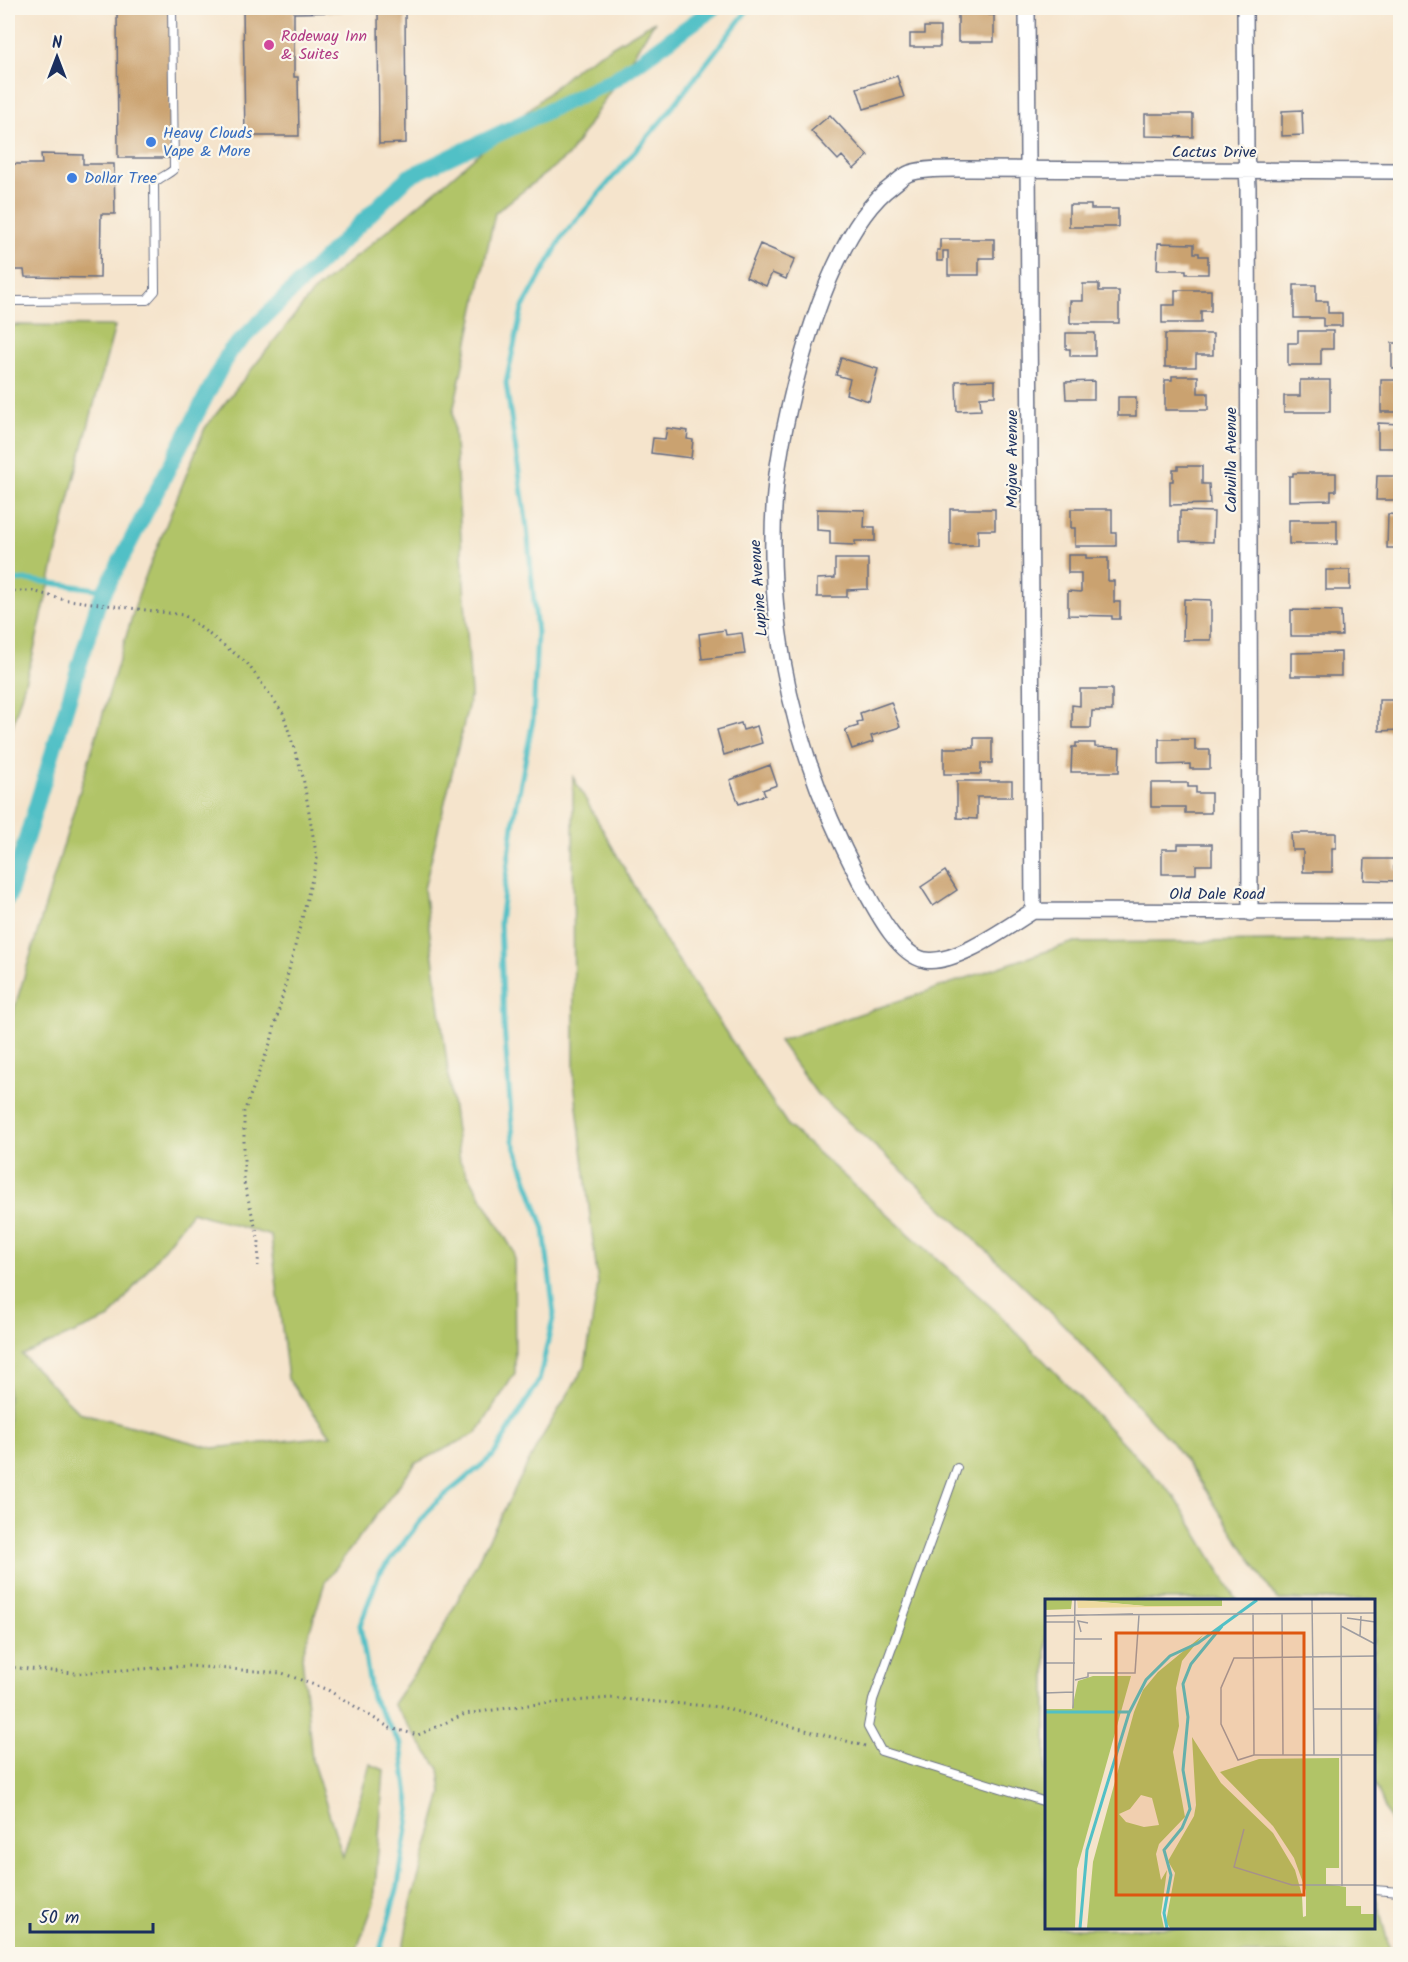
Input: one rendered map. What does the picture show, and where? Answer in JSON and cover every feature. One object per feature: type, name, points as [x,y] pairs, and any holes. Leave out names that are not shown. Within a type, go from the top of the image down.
[{"type":"street","name":"Mojave Avenue","points":[[1026,8],[1033,911]]},
{"type":"street","name":"Cahuilla Avenue","points":[[1245,8],[1250,913]]},
{"type":"street","name":"Lupine Avenue","points":[[1028,169],[967,169],[909,173],[885,190],[863,216],[839,256],[803,356],[788,411],[780,457],[772,546],[778,628],[788,686],[806,757],[839,841],[877,913],[910,953],[924,960],[943,960],[972,948],[1033,911]]},
{"type":"street","name":"Cactus Drive","points":[[1028,169],[1401,171]]},
{"type":"street","name":"Old Dale Road","points":[[1033,911],[1401,912]]},
{"type":"lane","points":[[8,301],[147,300],[155,291],[154,183],[174,169],[172,8]]},
{"type":"lane","points":[[957,1468],[873,1700],[868,1727],[881,1751],[1045,1801]]},
{"type":"lane","points":[[1375,1890],[1401,1892]]},
{"type":"path","points":[[8,591],[33,591],[61,599],[184,615],[247,663],[283,713],[303,777],[317,859],[271,1041],[244,1112],[244,1183],[260,1241],[258,1266]]},
{"type":"path","points":[[8,1667],[74,1673],[189,1666],[282,1673],[328,1690],[390,1728],[418,1735],[465,1714],[528,1705],[610,1698],[720,1707],[881,1751]]},
{"type":"green space","points":[[655,21],[569,155],[495,213],[453,412],[471,694],[424,889],[460,1161],[514,1252],[515,1373],[477,1433],[416,1463],[325,1582],[302,1656],[312,1760],[343,1857],[370,1764],[384,1770],[374,1903],[355,1954],[8,1954],[8,1030],[140,590],[205,428],[313,292],[447,181],[579,66]],"holes":[[[192,1212],[271,1236],[288,1379],[331,1436],[213,1448],[79,1412],[22,1355],[110,1318]]]},
{"type":"green space","points":[[8,325],[115,326],[72,487],[33,654],[8,742]]},
{"type":"green space","points":[[573,777],[666,942],[789,1127],[998,1313],[1175,1497],[1236,1599],[1045,1599],[1045,1929],[1375,1929],[1375,1895],[1391,1954],[402,1954],[411,1904],[442,1793],[439,1769],[393,1704],[436,1642],[539,1442],[585,1366],[598,1284],[574,1081]]},
{"type":"green space","points":[[1400,940],[1400,1845],[1375,1783],[1375,1599],[1276,1599],[1195,1474],[1172,1443],[1065,1326],[918,1185],[817,1094],[779,1041],[1071,943]]},
{"type":"building","points":[[117,8],[170,8],[170,158],[118,158]]},
{"type":"building","name":"Rodeway Inn & Suites","points":[[243,8],[342,8],[342,12],[294,13],[294,77],[298,77],[299,136],[245,136]]},
{"type":"building","points":[[378,8],[405,8],[406,143],[379,144]]},
{"type":"building","points":[[958,8],[989,8],[989,15],[994,15],[994,42],[958,42]]},
{"type":"building","points":[[924,27],[940,27],[940,47],[910,47],[910,34],[924,34]]},
{"type":"building","points":[[897,76],[904,97],[864,109],[857,88]]},
{"type":"building","points":[[1302,110],[1303,135],[1282,136],[1282,111]]},
{"type":"building","points":[[1145,114],[1193,114],[1193,137],[1145,136]]},
{"type":"building","points":[[830,115],[868,156],[854,169],[842,156],[838,160],[811,131]]},
{"type":"building","points":[[41,154],[83,155],[83,164],[114,164],[115,214],[101,214],[100,278],[25,277],[24,270],[8,270],[8,164],[42,164]]},
{"type":"building","points":[[1069,205],[1091,205],[1091,209],[1118,209],[1118,227],[1069,227]]},
{"type":"building","points":[[940,239],[994,239],[994,258],[979,258],[979,275],[948,275],[948,251],[943,251],[943,261],[937,261]]},
{"type":"building","points":[[1158,243],[1194,244],[1194,253],[1199,253],[1199,256],[1208,256],[1208,274],[1186,274],[1186,270],[1157,270]]},
{"type":"building","points":[[760,244],[795,259],[786,279],[772,273],[766,286],[746,277]]},
{"type":"building","points":[[1083,284],[1099,284],[1099,291],[1119,291],[1119,323],[1070,323],[1070,301],[1083,301]]},
{"type":"building","points":[[1294,285],[1316,285],[1316,301],[1328,301],[1328,313],[1342,313],[1342,326],[1323,326],[1323,318],[1294,318]]},
{"type":"building","points":[[1175,290],[1211,290],[1211,311],[1201,311],[1201,323],[1162,323],[1162,305],[1175,305]]},
{"type":"building","points":[[1298,331],[1333,331],[1333,349],[1321,349],[1321,365],[1288,365],[1288,343],[1298,343]]},
{"type":"building","points":[[1066,333],[1095,333],[1095,356],[1070,356],[1070,349],[1066,349]]},
{"type":"building","points":[[1165,334],[1213,334],[1213,355],[1196,355],[1196,367],[1165,367]]},
{"type":"building","points":[[1392,343],[1400,343],[1400,368],[1392,368]]},
{"type":"building","points":[[841,358],[878,369],[869,401],[846,394],[850,379],[836,375]]},
{"type":"building","points":[[1172,376],[1198,376],[1198,393],[1208,393],[1208,410],[1165,410],[1165,380],[1172,380]]},
{"type":"building","points":[[995,380],[995,396],[980,397],[981,410],[957,411],[956,381]]},
{"type":"building","points":[[1300,380],[1330,380],[1330,412],[1284,412],[1284,396],[1300,396]]},
{"type":"building","points":[[1381,380],[1400,380],[1400,412],[1381,412]]},
{"type":"building","points":[[1094,381],[1094,399],[1066,399],[1065,382]]},
{"type":"building","points":[[1118,397],[1136,397],[1136,416],[1118,416]]},
{"type":"building","points":[[1378,423],[1400,424],[1400,448],[1378,448]]},
{"type":"building","points":[[667,428],[688,431],[687,439],[693,440],[691,458],[651,453],[653,438],[665,439]]},
{"type":"building","points":[[1178,466],[1202,466],[1202,484],[1209,484],[1210,504],[1170,505],[1170,481],[1173,481],[1173,469],[1178,469]]},
{"type":"building","points":[[1293,473],[1336,473],[1336,491],[1331,491],[1331,500],[1289,501],[1289,476],[1293,476]]},
{"type":"building","points":[[1377,476],[1400,476],[1400,500],[1376,500]]},
{"type":"building","points":[[817,509],[865,510],[864,527],[875,527],[875,541],[855,541],[855,545],[830,544],[830,531],[817,530]]},
{"type":"building","points":[[950,509],[995,509],[995,530],[978,530],[978,545],[950,545]]},
{"type":"building","points":[[1071,509],[1112,509],[1112,533],[1116,533],[1116,546],[1075,546],[1075,528],[1071,528]]},
{"type":"building","points":[[1180,511],[1214,512],[1213,542],[1180,541]]},
{"type":"building","points":[[1388,514],[1400,515],[1400,548],[1387,548]]},
{"type":"building","points":[[1289,520],[1337,520],[1337,544],[1289,544]]},
{"type":"building","points":[[1068,555],[1108,558],[1108,581],[1114,581],[1114,602],[1120,602],[1120,619],[1112,619],[1112,616],[1068,615],[1068,591],[1081,592],[1081,573],[1068,573]]},
{"type":"building","points":[[835,559],[868,559],[868,589],[847,590],[847,597],[817,597],[817,579],[835,578]]},
{"type":"building","points":[[1326,570],[1350,570],[1350,590],[1326,590]]},
{"type":"building","points":[[1184,599],[1211,600],[1211,640],[1183,640]]},
{"type":"building","points":[[1291,610],[1341,611],[1342,636],[1291,636]]},
{"type":"building","points":[[725,630],[726,635],[742,633],[745,654],[702,659],[699,634]]},
{"type":"building","points":[[1341,652],[1341,676],[1291,676],[1291,653]]},
{"type":"building","points":[[1080,689],[1112,689],[1112,711],[1092,711],[1091,728],[1072,728],[1072,705],[1080,706]]},
{"type":"building","points":[[1379,700],[1397,700],[1400,730],[1379,731]]},
{"type":"building","points":[[891,702],[900,727],[871,736],[873,742],[852,749],[845,730],[858,726],[857,722],[862,721],[860,713]]},
{"type":"building","points":[[741,723],[743,730],[757,726],[762,743],[724,755],[717,730]]},
{"type":"building","points":[[974,738],[992,738],[992,763],[981,763],[981,774],[944,774],[944,748],[974,748]]},
{"type":"building","points":[[1159,739],[1195,739],[1195,750],[1210,750],[1210,769],[1190,769],[1190,764],[1159,765]]},
{"type":"building","points":[[1076,743],[1095,743],[1095,747],[1120,748],[1119,772],[1071,772],[1072,747],[1076,747]]},
{"type":"building","points":[[770,765],[777,785],[763,790],[765,795],[739,804],[730,780]]},
{"type":"building","points":[[957,781],[1012,781],[1012,797],[977,797],[977,819],[957,818]]},
{"type":"building","points":[[1151,783],[1188,783],[1188,787],[1196,787],[1196,793],[1211,793],[1211,813],[1185,813],[1185,807],[1151,807]]},
{"type":"building","points":[[1291,833],[1336,833],[1336,848],[1332,848],[1332,872],[1303,872],[1303,850],[1292,850]]},
{"type":"building","points":[[1178,844],[1212,844],[1212,865],[1196,865],[1196,874],[1162,874],[1162,849],[1178,849]]},
{"type":"building","points":[[1365,859],[1394,859],[1394,869],[1400,869],[1400,881],[1364,880]]},
{"type":"building","points":[[945,871],[957,890],[933,906],[921,887]]},
{"type":"waterway","points":[[8,898],[98,604],[229,352],[408,177],[615,79],[714,8]]},
{"type":"waterway","points":[[379,1954],[398,1886],[410,1810],[401,1745],[372,1698],[360,1625],[379,1574],[434,1504],[493,1456],[539,1381],[554,1314],[544,1229],[513,1140],[504,1026],[500,922],[514,818],[533,720],[537,633],[527,527],[506,383],[522,309],[563,236],[667,114],[749,8]]},
{"type":"waterway","points":[[8,581],[28,580],[104,590]]},
{"type":"place","name":"Rodeway Inn & Suites","points":[[269,45]]},
{"type":"place","name":"Heavy Clouds Vape & More","points":[[151,142]]},
{"type":"place","name":"Dollar Tree","points":[[72,178]]}]
